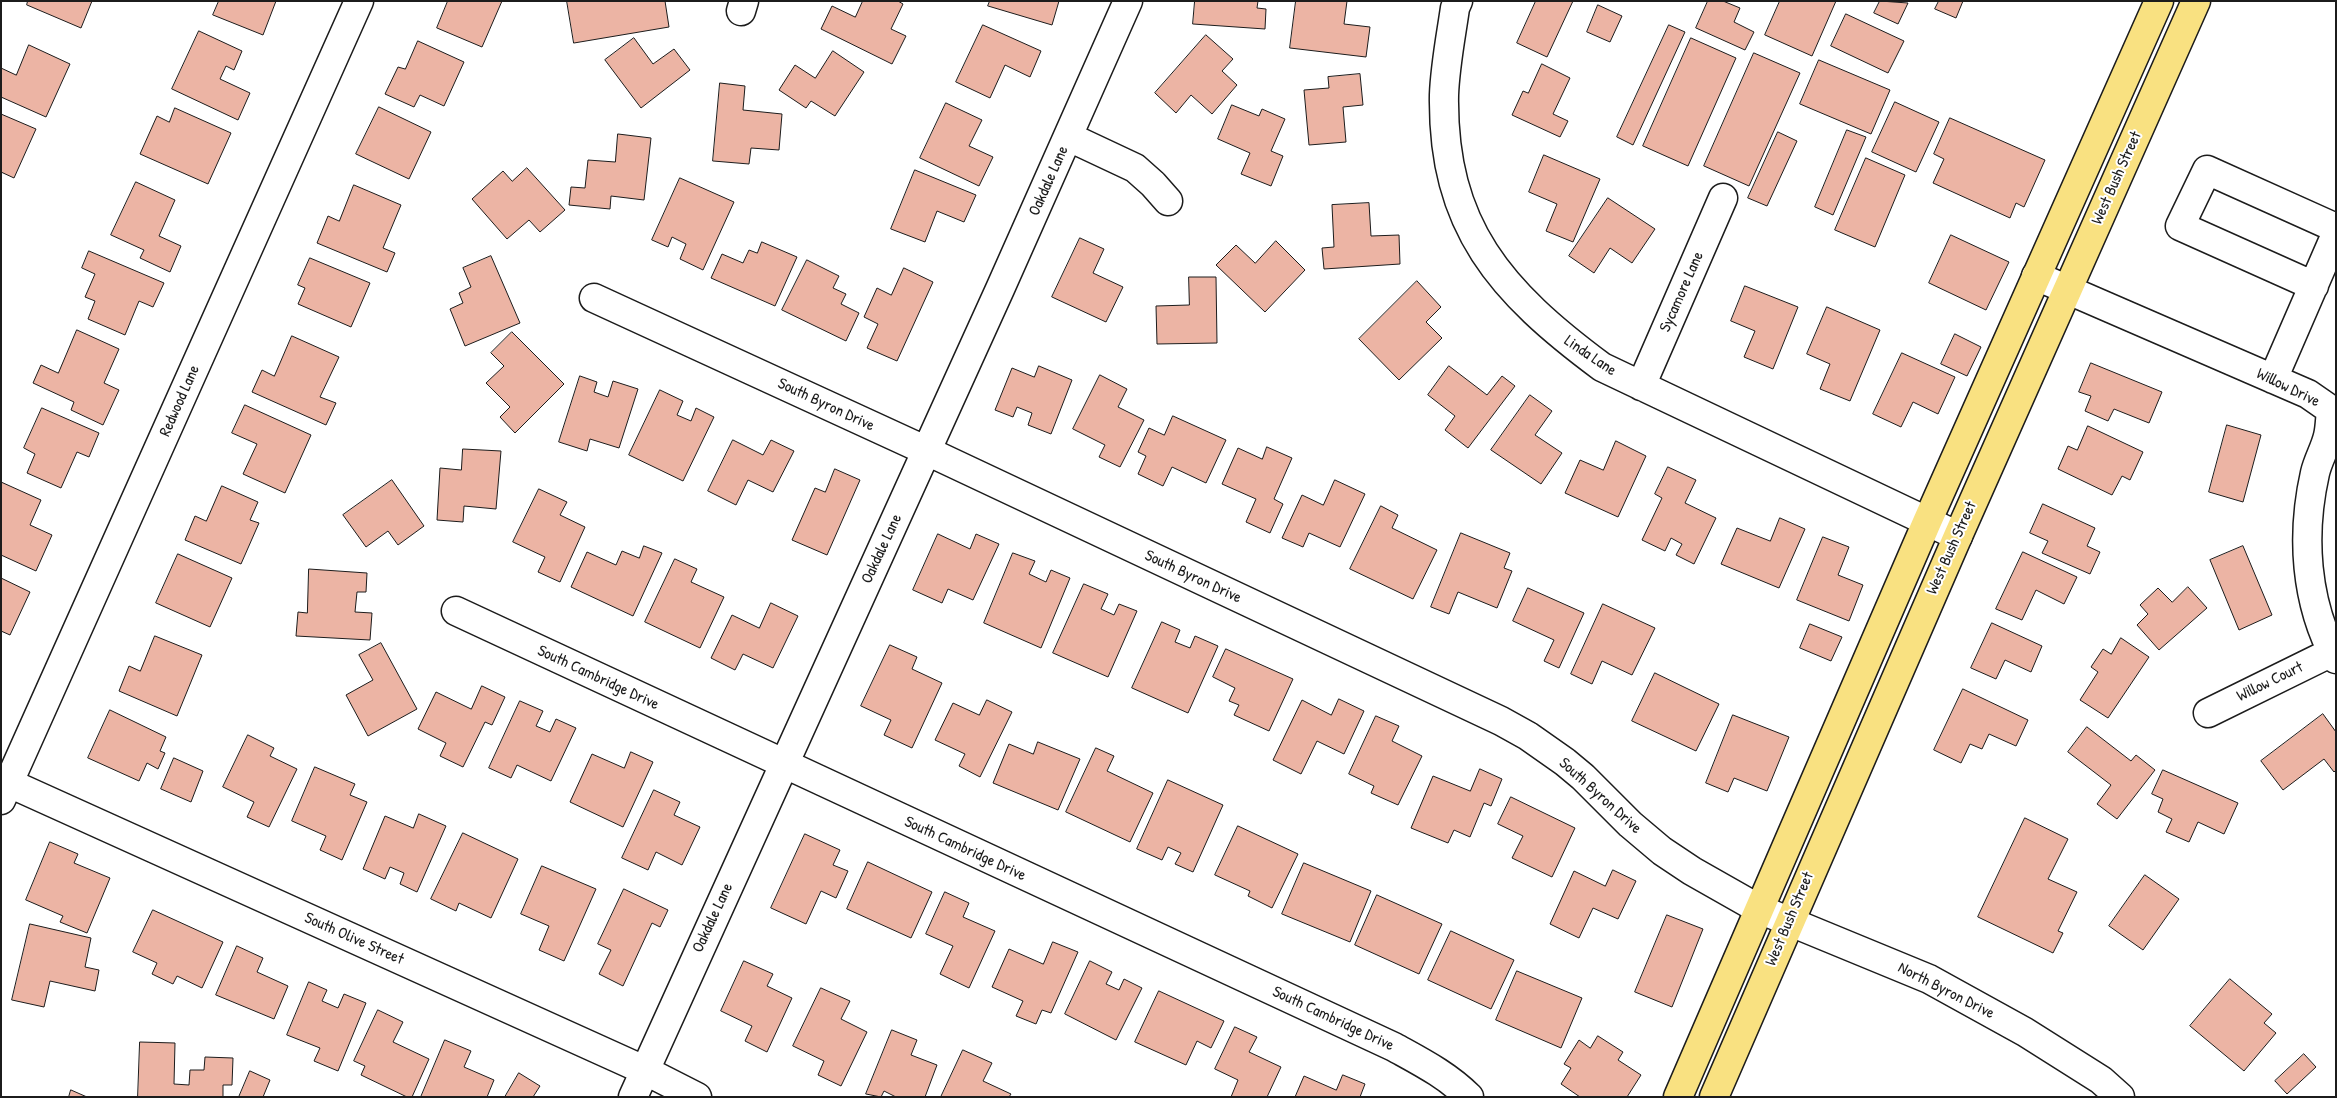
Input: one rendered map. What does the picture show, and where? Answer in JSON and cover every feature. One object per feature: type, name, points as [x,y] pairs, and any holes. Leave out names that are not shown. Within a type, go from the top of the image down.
[{"type":"main road","name":"West Bush Street","points":[[1678,1097],[1927,522],[2159,1]]},
{"type":"main road","name":"West Bush Street","points":[[1714,1097],[1789,920],[2196,1]]},
{"type":"street","name":"Redwood Lane","points":[[5,791],[358,1]]},
{"type":"street","name":"Oakdale Lane","points":[[633,1097],[1069,137],[1128,1]]},
{"type":"street","name":"Linda Lane","points":[[1455,3],[1444,103],[1446,152],[1462,211],[1482,251],[1511,289],[1558,334],[1602,367],[1958,536]]},
{"type":"street","points":[[1069,137],[1135,168],[1168,201]]},
{"type":"street","points":[[2314,286],[2180,226],[2207,170],[2336,228]]},
{"type":"street","name":"Sycamore Lane","points":[[1641,386],[1723,198]]},
{"type":"street","points":[[2273,379],[2336,234]]},
{"type":"street","name":"Willow Drive","points":[[2036,276],[2308,394],[2330,410],[2328,436],[2315,471],[2308,514],[2308,574],[2313,600],[2334,655]]},
{"type":"street","name":"South Byron Drive","points":[[594,298],[926,451],[1492,717],[1528,736],[1584,777],[1630,824],[1662,852],[1759,909]]},
{"type":"street","name":"South Cambridge Drive","points":[[456,611],[783,765],[1394,1047],[1433,1067],[1454,1082],[1469,1097]]},
{"type":"street","name":"Willow Court","points":[[2208,713],[2334,655]]},
{"type":"street","name":"South Olive Street","points":[[5,791],[644,1070],[697,1097]]},
{"type":"street","name":"North Byron Drive","points":[[1759,909],[1929,979],[2025,1032],[2101,1080],[2120,1097]]},
{"type":"building","points":[[28,1],[92,1],[81,28],[27,5]]},
{"type":"building","points":[[219,1],[276,1],[263,35],[213,15]]},
{"type":"building","points":[[448,1],[502,1],[482,47],[437,28]]},
{"type":"building","points":[[567,1],[665,1],[669,27],[574,43]]},
{"type":"building","points":[[863,1],[898,1],[903,4],[891,29],[906,36],[892,64],[821,29],[832,6],[855,17]]},
{"type":"building","points":[[990,1],[1059,1],[1052,25],[988,6]]},
{"type":"building","points":[[1195,1],[1258,1],[1257,8],[1266,9],[1265,29],[1193,24]]},
{"type":"building","points":[[1296,1],[1347,1],[1344,24],[1370,27],[1366,57],[1290,48]]},
{"type":"building","points":[[1536,1],[1573,1],[1547,57],[1517,43]]},
{"type":"building","points":[[1708,1],[1723,1],[1740,8],[1734,22],[1754,32],[1745,50],[1696,28]]},
{"type":"building","points":[[1780,1],[1836,1],[1812,56],[1765,35]]},
{"type":"building","points":[[1880,1],[1908,3],[1898,24],[1874,13]]},
{"type":"building","points":[[1939,1],[1963,1],[1956,18],[1935,9]]},
{"type":"building","points":[[1598,5],[1622,16],[1610,42],[1587,32]]},
{"type":"building","points":[[1846,14],[1904,41],[1888,73],[1831,46]]},
{"type":"building","points":[[983,25],[1041,51],[1030,77],[1005,65],[990,98],[956,82]]},
{"type":"building","points":[[1669,25],[1685,32],[1633,145],[1617,137]]},
{"type":"building","points":[[199,31],[242,51],[234,70],[226,66],[220,79],[250,93],[238,120],[172,89]]},
{"type":"building","points":[[1206,35],[1233,59],[1222,71],[1237,85],[1212,114],[1191,95],[1176,113],[1155,93]]},
{"type":"building","points":[[634,38],[653,64],[674,49],[690,70],[641,108],[605,60]]},
{"type":"building","points":[[1691,38],[1736,58],[1688,166],[1643,146]]},
{"type":"building","points":[[418,41],[464,62],[444,106],[420,95],[414,107],[385,94],[398,67],[405,69]]},
{"type":"building","points":[[29,45],[70,64],[46,117],[1,97],[1,68],[16,75]]},
{"type":"building","points":[[833,51],[864,72],[835,116],[811,101],[806,108],[779,90],[795,65],[815,78]]},
{"type":"building","points":[[1754,53],[1800,73],[1749,186],[1704,166]]},
{"type":"building","points":[[1819,60],[1890,90],[1871,134],[1800,104]]},
{"type":"building","points":[[1542,64],[1570,78],[1553,114],[1568,121],[1560,137],[1512,115],[1523,91],[1528,93]]},
{"type":"building","points":[[1360,74],[1363,105],[1343,107],[1346,142],[1309,145],[1304,90],[1329,88],[1328,77]]},
{"type":"building","points":[[720,83],[745,86],[743,110],[782,114],[779,150],[751,148],[749,164],[713,161]]},
{"type":"building","points":[[1895,102],[1939,122],[1916,172],[1872,152]]},
{"type":"building","points":[[946,103],[982,120],[969,146],[993,157],[979,186],[920,158]]},
{"type":"building","points":[[1232,105],[1259,116],[1262,109],[1285,119],[1271,151],[1283,156],[1271,186],[1241,174],[1250,153],[1218,139]]},
{"type":"building","points":[[379,107],[431,132],[409,179],[356,154]]},
{"type":"building","points":[[175,108],[231,133],[208,184],[140,154],[157,116],[169,122]]},
{"type":"building","points":[[1,114],[36,129],[14,178],[1,172]]},
{"type":"building","points":[[1950,118],[2045,160],[2024,207],[2016,203],[2010,218],[1933,183],[1944,159],[1934,154]]},
{"type":"building","points":[[1847,130],[1866,137],[1833,215],[1815,207]]},
{"type":"building","points":[[1778,132],[1797,141],[1767,206],[1748,198]]},
{"type":"building","points":[[618,134],[651,138],[644,200],[611,196],[610,209],[569,205],[571,187],[585,188],[588,160],[615,162]]},
{"type":"building","points":[[1544,155],[1600,179],[1573,242],[1546,231],[1557,204],[1529,192]]},
{"type":"building","points":[[1866,158],[1905,175],[1875,247],[1835,230]]},
{"type":"building","points":[[527,168],[565,210],[540,232],[529,220],[507,239],[472,199],[503,171],[512,181]]},
{"type":"building","points":[[915,170],[976,195],[964,222],[937,211],[925,242],[891,229]]},
{"type":"building","points":[[680,178],[734,202],[703,270],[680,259],[686,244],[672,237],[668,247],[652,240]]},
{"type":"building","points":[[136,182],[175,200],[159,236],[181,246],[170,272],[140,258],[144,250],[111,235]]},
{"type":"building","points":[[354,185],[401,205],[383,248],[395,253],[387,272],[317,243],[328,216],[339,221]]},
{"type":"building","points":[[1608,198],[1655,229],[1632,263],[1610,248],[1594,273],[1569,256]]},
{"type":"building","points":[[1369,203],[1371,236],[1399,235],[1400,264],[1324,269],[1322,248],[1334,247],[1332,205]]},
{"type":"building","points":[[1951,235],[2009,262],[1986,310],[1929,283]]},
{"type":"building","points":[[1080,238],[1104,249],[1093,273],[1123,287],[1106,322],[1052,297]]},
{"type":"building","points":[[1276,241],[1305,270],[1265,312],[1216,265],[1236,245],[1255,263]]},
{"type":"building","points":[[762,242],[797,257],[775,306],[711,278],[722,254],[743,263],[749,250],[757,253]]},
{"type":"building","points":[[89,251],[164,283],[153,307],[139,301],[125,335],[88,319],[95,301],[85,297],[95,274],[82,268]]},
{"type":"building","points":[[491,256],[520,323],[465,346],[450,309],[463,303],[459,293],[471,287],[463,268]]},
{"type":"building","points":[[310,258],[370,283],[351,327],[298,304],[305,288],[298,285]]},
{"type":"building","points":[[807,260],[839,276],[833,288],[846,294],[841,304],[859,313],[846,341],[782,310]]},
{"type":"building","points":[[904,268],[933,282],[897,361],[867,348],[878,324],[864,317],[877,288],[891,295]]},
{"type":"building","points":[[1189,277],[1216,277],[1217,343],[1157,344],[1156,306],[1189,305]]},
{"type":"building","points":[[1417,281],[1441,307],[1426,322],[1442,338],[1399,380],[1359,339]]},
{"type":"building","points":[[1745,286],[1798,307],[1773,369],[1744,357],[1755,331],[1731,321]]},
{"type":"building","points":[[1827,307],[1880,330],[1850,401],[1820,389],[1830,364],[1807,354]]},
{"type":"building","points":[[77,330],[119,349],[104,383],[119,390],[103,425],[71,410],[74,402],[33,383],[41,365],[58,373]]},
{"type":"building","points":[[512,332],[564,384],[515,433],[500,417],[510,407],[486,383],[504,366],[491,353]]},
{"type":"building","points":[[1955,334],[1981,347],[1967,376],[1941,364]]},
{"type":"building","points":[[292,336],[339,357],[320,397],[336,403],[326,425],[252,392],[262,370],[274,376]]},
{"type":"building","points":[[1902,353],[1955,377],[1938,414],[1913,402],[1901,427],[1873,414]]},
{"type":"building","points":[[2091,363],[2162,392],[2149,423],[2114,409],[2108,421],[2085,411],[2091,396],[2079,392]]},
{"type":"building","points":[[1039,366],[1072,380],[1051,434],[1028,425],[1032,413],[1017,407],[1013,417],[995,410],[1012,368],[1034,377]]},
{"type":"building","points":[[1449,366],[1487,395],[1502,376],[1515,386],[1468,448],[1445,430],[1455,416],[1428,395]]},
{"type":"building","points":[[1100,375],[1127,389],[1118,407],[1144,420],[1120,467],[1099,457],[1105,445],[1073,429]]},
{"type":"building","points":[[580,376],[597,382],[594,392],[608,397],[613,381],[638,389],[619,448],[590,439],[587,451],[559,442]]},
{"type":"building","points":[[660,390],[683,401],[677,415],[691,421],[696,408],[714,417],[683,481],[629,455]]},
{"type":"building","points":[[1530,395],[1552,411],[1535,435],[1562,453],[1541,484],[1491,450]]},
{"type":"building","points":[[245,405],[311,435],[285,493],[243,474],[257,444],[232,433]]},
{"type":"building","points":[[42,408],[99,433],[89,457],[77,452],[61,488],[27,473],[35,454],[24,448]]},
{"type":"building","points":[[1173,416],[1226,440],[1206,483],[1172,467],[1163,486],[1138,474],[1146,456],[1138,452],[1149,428],[1164,435]]},
{"type":"building","points":[[2227,425],[2261,435],[2243,502],[2209,492]]},
{"type":"building","points":[[2088,426],[2143,452],[2130,480],[2122,476],[2112,495],[2058,469],[2068,446],[2077,450]]},
{"type":"building","points":[[733,440],[763,455],[771,440],[794,451],[773,492],[748,480],[736,505],[708,491]]},
{"type":"building","points":[[1616,441],[1646,456],[1618,517],[1565,493],[1580,460],[1603,470]]},
{"type":"building","points":[[1267,447],[1292,458],[1274,499],[1283,504],[1270,533],[1246,522],[1256,499],[1222,484],[1238,448],[1262,459]]},
{"type":"building","points":[[463,449],[501,451],[496,509],[464,506],[463,522],[437,520],[440,468],[461,470]]},
{"type":"building","points":[[1668,467],[1696,480],[1685,503],[1716,518],[1694,564],[1676,555],[1682,544],[1671,538],[1665,551],[1642,540],[1662,498],[1655,494]]},
{"type":"building","points":[[835,469],[860,480],[827,555],[792,540],[815,488],[825,492]]},
{"type":"building","points":[[392,480],[424,526],[398,545],[388,531],[366,547],[343,515]]},
{"type":"building","points":[[1335,480],[1365,494],[1340,547],[1309,533],[1303,547],[1282,538],[1302,495],[1323,505]]},
{"type":"building","points":[[1,482],[41,500],[30,525],[52,535],[36,571],[1,555]]},
{"type":"building","points":[[222,486],[258,502],[250,520],[259,523],[241,564],[185,540],[195,516],[206,521]]},
{"type":"building","points":[[539,489],[567,502],[560,515],[585,527],[560,582],[538,572],[545,557],[513,542]]},
{"type":"building","points":[[2043,504],[2095,528],[2087,546],[2100,552],[2090,574],[2042,553],[2048,541],[2030,533]]},
{"type":"building","points":[[1381,506],[1398,515],[1392,528],[1437,550],[1413,599],[1350,569]]},
{"type":"building","points":[[1780,518],[1805,529],[1779,588],[1721,564],[1737,528],[1770,541]]},
{"type":"building","points":[[1461,533],[1510,553],[1504,568],[1512,571],[1497,608],[1458,592],[1449,614],[1431,607]]},
{"type":"building","points":[[938,534],[970,549],[976,534],[999,544],[973,600],[948,589],[942,603],[913,590]]},
{"type":"building","points":[[1823,537],[1849,547],[1838,575],[1863,585],[1849,621],[1797,600]]},
{"type":"building","points":[[644,546],[662,553],[633,616],[571,587],[587,552],[616,565],[622,551],[639,558]]},
{"type":"building","points":[[2243,546],[2272,615],[2239,630],[2210,560]]},
{"type":"building","points":[[2023,552],[2077,577],[2064,604],[2036,590],[2022,620],[1996,609]]},
{"type":"building","points":[[1013,553],[1035,561],[1029,574],[1046,582],[1051,570],[1070,578],[1041,648],[984,623]]},
{"type":"building","points":[[178,554],[232,578],[210,627],[156,603]]},
{"type":"building","points":[[675,559],[697,569],[691,582],[724,597],[700,648],[645,622]]},
{"type":"building","points":[[309,569],[367,573],[366,592],[357,592],[355,612],[372,613],[370,640],[296,636],[298,612],[307,613]]},
{"type":"building","points":[[1,578],[30,592],[10,635],[1,631]]},
{"type":"building","points":[[1084,584],[1108,594],[1101,609],[1114,615],[1119,604],[1137,611],[1108,677],[1053,653]]},
{"type":"building","points":[[2188,587],[2207,608],[2159,650],[2137,625],[2148,614],[2140,605],[2158,588],[2172,602]]},
{"type":"building","points":[[1528,588],[1584,613],[1559,668],[1544,661],[1554,640],[1513,621]]},
{"type":"building","points":[[771,603],[798,616],[773,668],[743,654],[735,670],[711,658],[732,615],[759,628]]},
{"type":"building","points":[[1603,604],[1655,628],[1632,675],[1602,661],[1592,684],[1571,674]]},
{"type":"building","points":[[1162,622],[1180,630],[1175,642],[1190,648],[1195,636],[1218,646],[1188,713],[1132,688]]},
{"type":"building","points":[[1992,623],[2042,646],[2031,672],[2005,660],[1996,679],[1971,668]]},
{"type":"building","points":[[1810,624],[1842,637],[1831,661],[1800,648]]},
{"type":"building","points":[[155,636],[202,655],[177,716],[119,691],[129,666],[140,671]]},
{"type":"building","points":[[2121,638],[2149,657],[2108,718],[2080,700],[2098,672],[2091,667],[2103,649],[2111,654]]},
{"type":"building","points":[[381,643],[417,709],[368,736],[346,695],[373,680],[359,655]]},
{"type":"building","points":[[890,645],[917,657],[912,669],[942,683],[912,748],[884,735],[891,720],[861,706]]},
{"type":"building","points":[[1226,649],[1293,679],[1269,731],[1234,715],[1239,705],[1229,701],[1235,688],[1213,677]]},
{"type":"building","points":[[1655,673],[1719,704],[1696,751],[1632,721]]},
{"type":"building","points":[[482,686],[505,697],[492,725],[485,722],[463,767],[440,756],[446,743],[418,729],[436,692],[471,709]]},
{"type":"building","points":[[1963,689],[2028,720],[2016,746],[1989,734],[1982,749],[1970,744],[1961,763],[1934,750]]},
{"type":"building","points":[[1339,699],[1364,711],[1344,754],[1317,741],[1301,774],[1273,760],[1302,700],[1331,715]]},
{"type":"building","points":[[987,700],[1012,712],[980,777],[959,766],[965,754],[935,740],[953,703],[979,715]]},
{"type":"building","points":[[520,701],[543,711],[536,726],[550,732],[556,719],[576,728],[551,781],[517,765],[511,778],[489,768]]},
{"type":"building","points":[[110,710],[166,737],[160,751],[165,753],[158,769],[147,763],[139,781],[88,758]]},
{"type":"building","points":[[2323,714],[2336,732],[2336,770],[2334,772],[2324,759],[2283,790],[2261,761]]},
{"type":"building","points":[[1733,715],[1789,737],[1767,791],[1734,778],[1728,792],[1706,783]]},
{"type":"building","points":[[1376,716],[1399,726],[1392,741],[1422,756],[1398,805],[1371,793],[1374,786],[1349,774]]},
{"type":"building","points":[[2087,727],[2131,761],[2136,755],[2155,770],[2117,819],[2097,804],[2111,785],[2068,752]]},
{"type":"building","points":[[248,735],[274,748],[270,756],[297,769],[269,827],[247,817],[254,802],[223,787]]},
{"type":"building","points":[[1038,742],[1080,759],[1058,810],[993,783],[1009,744],[1033,754]]},
{"type":"building","points":[[1096,748],[1114,756],[1107,771],[1153,793],[1130,842],[1066,812]]},
{"type":"building","points":[[631,752],[653,762],[623,827],[570,802],[592,754],[624,768]]},
{"type":"building","points":[[174,758],[203,771],[191,802],[161,789]]},
{"type":"building","points":[[315,767],[355,784],[350,795],[367,802],[342,860],[320,850],[326,836],[292,821]]},
{"type":"building","points":[[1480,769],[1502,779],[1491,806],[1484,803],[1470,837],[1454,830],[1448,843],[1411,828],[1433,776],[1470,791]]},
{"type":"building","points":[[2163,770],[2238,803],[2224,834],[2198,822],[2189,842],[2166,832],[2172,819],[2158,812],[2163,799],[2152,794]]},
{"type":"building","points":[[1168,780],[1223,805],[1193,872],[1175,864],[1181,853],[1168,847],[1162,860],[1137,849]]},
{"type":"building","points":[[654,790],[680,802],[674,815],[700,827],[682,865],[656,852],[648,870],[622,858]]},
{"type":"building","points":[[1511,797],[1575,828],[1552,877],[1512,858],[1523,836],[1498,824]]},
{"type":"building","points":[[419,814],[446,826],[417,892],[400,884],[404,873],[390,867],[385,879],[363,869],[385,816],[413,828]]},
{"type":"building","points":[[2025,818],[2068,839],[2048,879],[2077,892],[2058,931],[2063,933],[2053,953],[1978,917]]},
{"type":"building","points":[[1238,826],[1298,854],[1272,908],[1248,896],[1250,891],[1215,875]]},
{"type":"building","points":[[463,833],[518,859],[491,918],[459,903],[456,911],[431,899]]},
{"type":"building","points":[[805,834],[840,850],[833,865],[848,871],[836,898],[821,891],[806,924],[771,908]]},
{"type":"building","points":[[50,842],[78,854],[74,863],[110,878],[87,933],[60,922],[63,916],[26,900]]},
{"type":"building","points":[[868,862],[932,892],[911,938],[847,909]]},
{"type":"building","points":[[1304,863],[1371,891],[1350,942],[1282,914]]},
{"type":"building","points":[[542,866],[596,889],[564,961],[539,950],[549,926],[521,914]]},
{"type":"building","points":[[1613,870],[1636,881],[1618,919],[1593,908],[1579,938],[1550,924],[1574,871],[1605,886]]},
{"type":"building","points":[[2145,875],[2179,899],[2143,950],[2109,926]]},
{"type":"building","points":[[624,889],[668,910],[660,927],[652,923],[623,986],[599,974],[611,950],[598,944]]},
{"type":"building","points":[[945,892],[969,903],[963,917],[995,931],[969,988],[940,974],[953,946],[926,934]]},
{"type":"building","points":[[1377,895],[1442,924],[1419,974],[1355,945]]},
{"type":"building","points":[[153,910],[223,942],[202,988],[177,976],[173,984],[152,974],[157,963],[133,952]]},
{"type":"building","points":[[1667,915],[1703,929],[1672,1007],[1635,992]]},
{"type":"building","points":[[30,924],[91,938],[85,967],[99,970],[95,991],[50,981],[44,1007],[12,1000]]},
{"type":"building","points":[[1451,931],[1514,960],[1491,1009],[1428,980]]},
{"type":"building","points":[[1053,942],[1078,952],[1051,1013],[1042,1010],[1036,1024],[1016,1016],[1023,1001],[992,987],[1009,949],[1043,964]]},
{"type":"building","points":[[237,946],[263,958],[257,972],[288,986],[274,1019],[216,995]]},
{"type":"building","points":[[744,961],[773,974],[767,986],[792,998],[767,1052],[745,1041],[752,1026],[721,1011]]},
{"type":"building","points":[[1090,961],[1112,972],[1106,984],[1119,990],[1124,979],[1142,988],[1116,1040],[1065,1014]]},
{"type":"building","points":[[1517,971],[1582,998],[1561,1048],[1496,1020]]},
{"type":"building","points":[[2230,979],[2272,1014],[2264,1023],[2276,1033],[2244,1071],[2190,1026]]},
{"type":"building","points":[[309,982],[327,990],[322,1001],[338,1008],[344,994],[366,1003],[338,1071],[314,1061],[320,1048],[287,1035]]},
{"type":"building","points":[[821,988],[850,1001],[841,1019],[867,1032],[841,1086],[818,1075],[824,1061],[793,1046]]},
{"type":"building","points":[[1159,991],[1224,1021],[1211,1048],[1197,1041],[1186,1065],[1135,1042]]},
{"type":"building","points":[[378,1010],[403,1022],[393,1042],[429,1059],[412,1097],[407,1097],[361,1075],[365,1066],[354,1061]]},
{"type":"building","points":[[1235,1027],[1257,1037],[1249,1052],[1281,1067],[1267,1097],[1231,1097],[1238,1080],[1215,1069]]},
{"type":"building","points":[[892,1030],[917,1040],[911,1055],[937,1065],[925,1097],[896,1097],[884,1091],[881,1097],[866,1094]]},
{"type":"building","points":[[1598,1036],[1623,1052],[1618,1060],[1641,1075],[1627,1097],[1580,1097],[1561,1084],[1571,1068],[1564,1064],[1579,1040],[1590,1048]]},
{"type":"building","points":[[445,1040],[471,1051],[464,1067],[494,1080],[487,1097],[421,1097]]},
{"type":"building","points":[[140,1042],[175,1043],[174,1084],[189,1085],[190,1070],[204,1070],[205,1057],[233,1058],[232,1085],[223,1085],[223,1097],[138,1097]]},
{"type":"building","points":[[963,1050],[992,1063],[983,1081],[1011,1094],[1009,1097],[941,1097]]},
{"type":"building","points":[[2304,1054],[2316,1067],[2287,1094],[2275,1081]]},
{"type":"building","points":[[250,1071],[270,1080],[263,1097],[239,1097]]},
{"type":"building","points":[[519,1073],[540,1086],[533,1097],[505,1097]]},
{"type":"building","points":[[1343,1075],[1365,1084],[1360,1097],[1295,1097],[1304,1076],[1336,1090]]},
{"type":"building","points":[[71,1090],[87,1097],[69,1097]]}]
